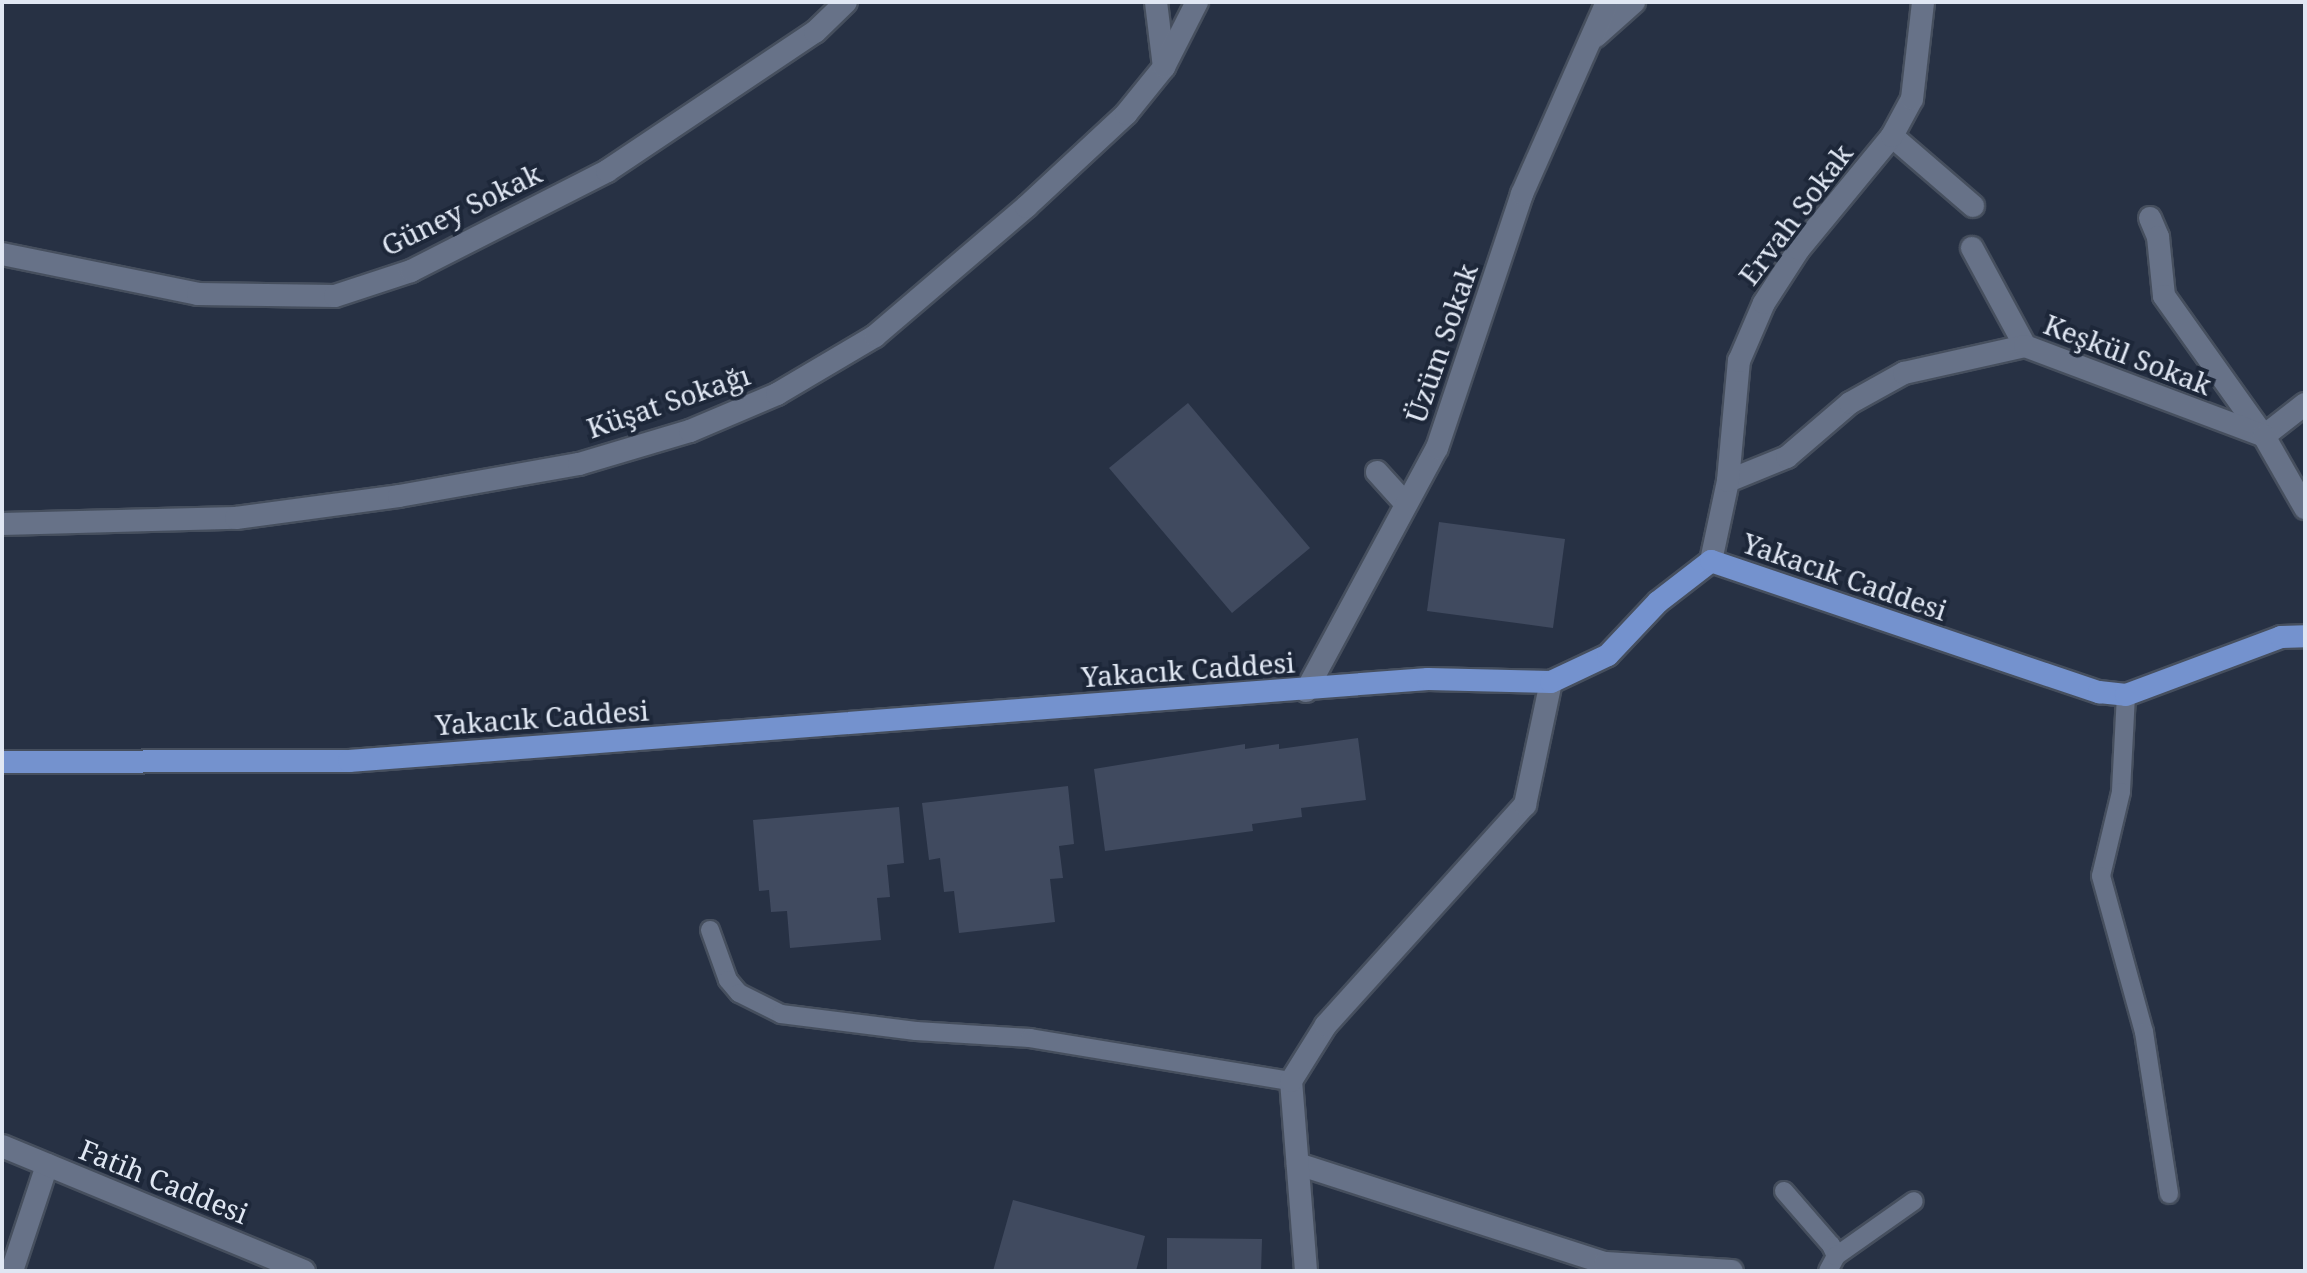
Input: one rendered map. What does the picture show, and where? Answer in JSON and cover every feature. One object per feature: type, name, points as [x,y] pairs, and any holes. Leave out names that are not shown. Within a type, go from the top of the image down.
[{"type":"main road","name":"Yakacık Caddesi","points":[[2,762],[349,761],[1306,691],[1428,679],[1551,682],[1608,655],[1658,602],[1711,561],[2010,665],[2126,695]]},
{"type":"main road","points":[[2126,695],[2281,637],[2305,636]]},
{"type":"street","name":"Güney Sokak","points":[[2,254],[198,294],[335,296],[411,271],[607,171],[803,40],[846,2]]},
{"type":"street","points":[[1156,2],[1164,67]]},
{"type":"street","name":"Küşat Sokağı","points":[[2,524],[236,518],[399,496],[579,464],[690,431],[777,394],[875,336],[1026,207],[1126,114],[1164,67],[1197,2]]},
{"type":"street","name":"Üzüm Sokak","points":[[1306,691],[1404,502],[1437,448],[1465,376],[1522,194],[1595,37],[1607,2]]},
{"type":"street","points":[[1595,37],[1634,2]]},
{"type":"street","name":"Ervah Sokak","points":[[1711,561],[1728,481],[1739,361],[1764,303],[1799,249],[1892,136],[1912,99],[1923,2]]},
{"type":"street","points":[[1892,136],[1973,206]]},
{"type":"street","points":[[2150,218],[2158,237],[2164,296],[2264,436],[2305,508]]},
{"type":"street","points":[[1972,248],[2025,346]]},
{"type":"street","name":"Keşkül Sokak","points":[[1728,481],[1787,457],[1850,403],[1904,373],[2025,346],[2264,436]]},
{"type":"street","points":[[2264,436],[2305,404]]},
{"type":"street","points":[[1377,472],[1404,502]]},
{"type":"street","points":[[1306,1271],[1291,1081],[1326,1025],[1525,805],[1551,682]]},
{"type":"street","name":"Fatih Caddesi","points":[[2,1146],[304,1271]]},
{"type":"street","points":[[1298,1164],[1605,1263],[1732,1271]]},
{"type":"street","points":[[12,1271],[47,1165]]},
{"type":"lane","points":[[2126,695],[2121,792],[2101,876],[2144,1032],[2169,1194]]},
{"type":"lane","points":[[710,930],[728,980],[739,993],[781,1014],[916,1031],[1030,1038],[1291,1081]]},
{"type":"lane","points":[[1784,1191],[1812,1218],[1832,1263],[1914,1201]]},
{"type":"building","points":[[1188,403],[1310,548],[1232,613],[1109,468]]},
{"type":"building","points":[[1439,522],[1565,539],[1553,628],[1427,611]]},
{"type":"building","points":[[1358,738],[1366,800],[1301,808],[1302,817],[1252,824],[1253,831],[1105,851],[1094,769],[1245,744],[1245,749],[1279,744],[1279,749]]},
{"type":"building","points":[[1068,786],[1074,844],[1059,846],[1063,878],[1050,879],[1055,922],[959,933],[954,891],[944,892],[940,858],[929,860],[922,803]]},
{"type":"building","points":[[899,807],[904,863],[887,865],[890,897],[877,898],[881,940],[790,948],[787,911],[771,912],[769,890],[759,891],[753,820]]},
{"type":"building","points":[[1013,1200],[1145,1236],[1136,1271],[993,1271]]},
{"type":"building","points":[[1167,1238],[1262,1239],[1261,1271],[1167,1271]]}]
